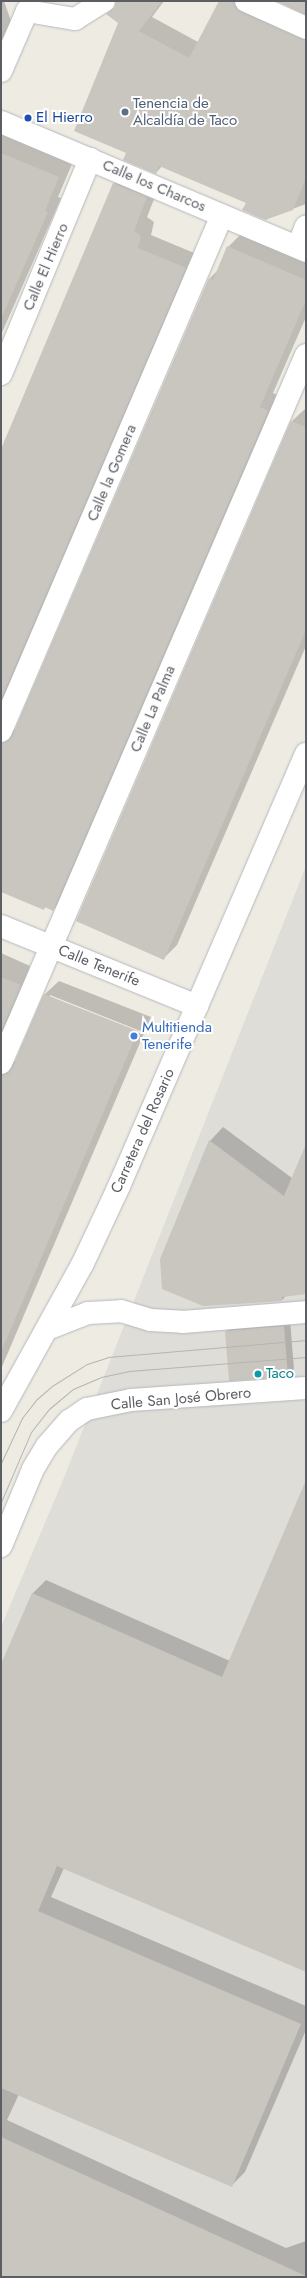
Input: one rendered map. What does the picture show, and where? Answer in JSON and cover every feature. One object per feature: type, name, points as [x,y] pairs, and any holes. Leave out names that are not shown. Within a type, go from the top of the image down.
[{"type":"street","points":[[4,65],[23,4],[75,19],[104,1]]},
{"type":"street","points":[[246,1],[306,28]]},
{"type":"street","name":"Calle los Charcos","points":[[1,122],[302,249]]},
{"type":"street","name":"Calle El Hierro","points":[[1,374],[90,159]]},
{"type":"street","name":"Calle la Gomera","points":[[1,731],[222,215]]},
{"type":"street","points":[[302,249],[306,226]]},
{"type":"street","name":"Calle La Palma","points":[[1,1063],[306,355]]},
{"type":"street","name":"Carretera del Rosario","points":[[1,1411],[47,1329],[119,1186],[306,754]]},
{"type":"street","name":"Calle Tenerife","points":[[1,926],[197,1006]]},
{"type":"street","points":[[47,1329],[88,1312],[121,1311],[150,1320],[183,1322],[306,1312]]},
{"type":"street","name":"Calle San José Obrero","points":[[1,1546],[33,1469],[47,1446],[69,1421],[87,1409],[131,1400],[306,1388]]},
{"type":"shaded area","points":[[306,866],[306,2277],[1,2277],[1,1627],[63,1480]]},
{"type":"building","points":[[116,1],[162,1],[139,31],[189,58],[219,1],[234,1],[236,8],[241,12],[306,40],[306,178],[293,210],[265,220],[242,210],[246,203],[159,166],[156,174],[123,160],[126,153],[74,131],[118,23],[106,14],[115,7]]},
{"type":"building","points":[[276,1],[306,1],[306,14]]},
{"type":"building","points":[[1,153],[59,177],[45,211],[48,212],[1,319]]},
{"type":"building","points":[[113,183],[147,197],[134,231],[141,236],[138,248],[186,268],[1,699],[1,449]]},
{"type":"building","points":[[227,246],[306,280],[306,300],[260,407],[268,411],[53,911],[45,907],[44,910],[1,892],[1,743],[8,741],[12,736],[209,278],[213,280]]},
{"type":"building","points":[[291,421],[306,427],[306,630],[164,960],[76,921]]},
{"type":"building","points":[[1,977],[21,985],[1,1031]]},
{"type":"building","points":[[44,994],[138,1031],[1,1352],[1,1075],[8,1073],[12,1068]]},
{"type":"building","points":[[209,1140],[284,1196],[306,1144],[306,1294],[282,1297],[282,1301],[203,1306],[162,1289],[160,1259]]},
{"type":"building","points":[[284,1326],[288,1377],[229,1381],[225,1331]]},
{"type":"building","points":[[306,1480],[306,1972],[57,1866],[38,1911],[301,2024],[232,2187],[1,2088],[1,1664],[32,1593],[222,1677]]},
{"type":"building","points":[[1,2137],[306,2276],[306,2277],[1,2277]]},
{"type":"tram line","points":[[1,1463],[22,1418],[37,1399],[52,1386],[87,1364],[108,1357],[306,1340]]},
{"type":"tram line","points":[[1,1502],[31,1432],[49,1409],[73,1389],[101,1377],[129,1371],[306,1357]]},
{"type":"place","name":"Tenencia de Alcaldía de Taco","points":[[125,112]]},
{"type":"place","name":"El Hierro","points":[[28,118]]},
{"type":"place","name":"Multitienda Tenerife","points":[[134,1036]]},
{"type":"place","name":"Taco","points":[[258,1374]]}]
